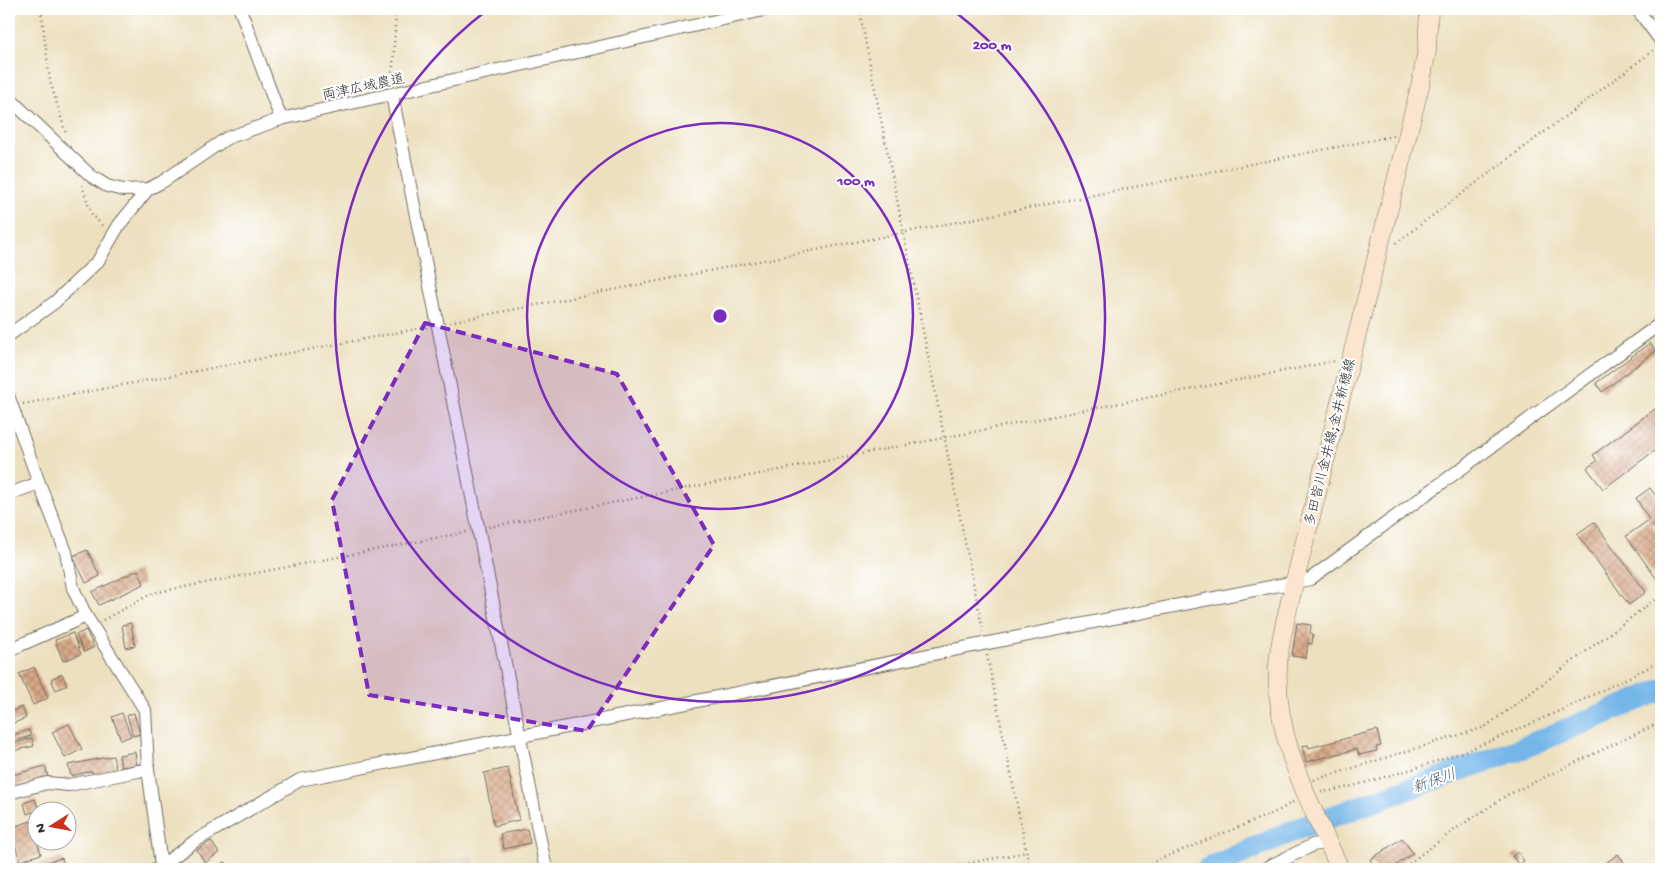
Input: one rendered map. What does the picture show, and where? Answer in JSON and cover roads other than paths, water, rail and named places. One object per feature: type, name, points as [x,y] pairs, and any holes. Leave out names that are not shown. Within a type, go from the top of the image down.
[{"type":"main road","name":"多田皆川金井線;金井新穂線","points":[[1340,869],[1284,736],[1277,688],[1278,665],[1294,584],[1422,74],[1429,9]]},
{"type":"street","points":[[240,9],[281,119]]},
{"type":"street","name":"両津広域農道","points":[[9,98],[90,176],[107,186],[122,190],[148,189],[162,182],[227,138],[281,119],[392,96],[768,9]]},
{"type":"street","points":[[1637,9],[1661,43]]},
{"type":"street","points":[[392,96],[546,869]]},
{"type":"street","points":[[9,335],[55,302],[98,261],[113,234],[148,189]]},
{"type":"street","points":[[161,868],[195,841],[300,780],[1310,580],[1661,323]]},
{"type":"street","points":[[10,402],[66,552],[73,588],[90,621],[145,710],[148,769],[161,868]]},
{"type":"street","points":[[9,494],[39,483]]},
{"type":"street","points":[[9,650],[90,621]]},
{"type":"street","points":[[9,793],[47,783],[69,785],[148,769]]},
{"type":"street","points":[[1264,869],[1313,845],[1328,842]]},
{"type":"waterway","name":"新保川","points":[[1207,869],[1297,829],[1520,749],[1661,690]]}]
